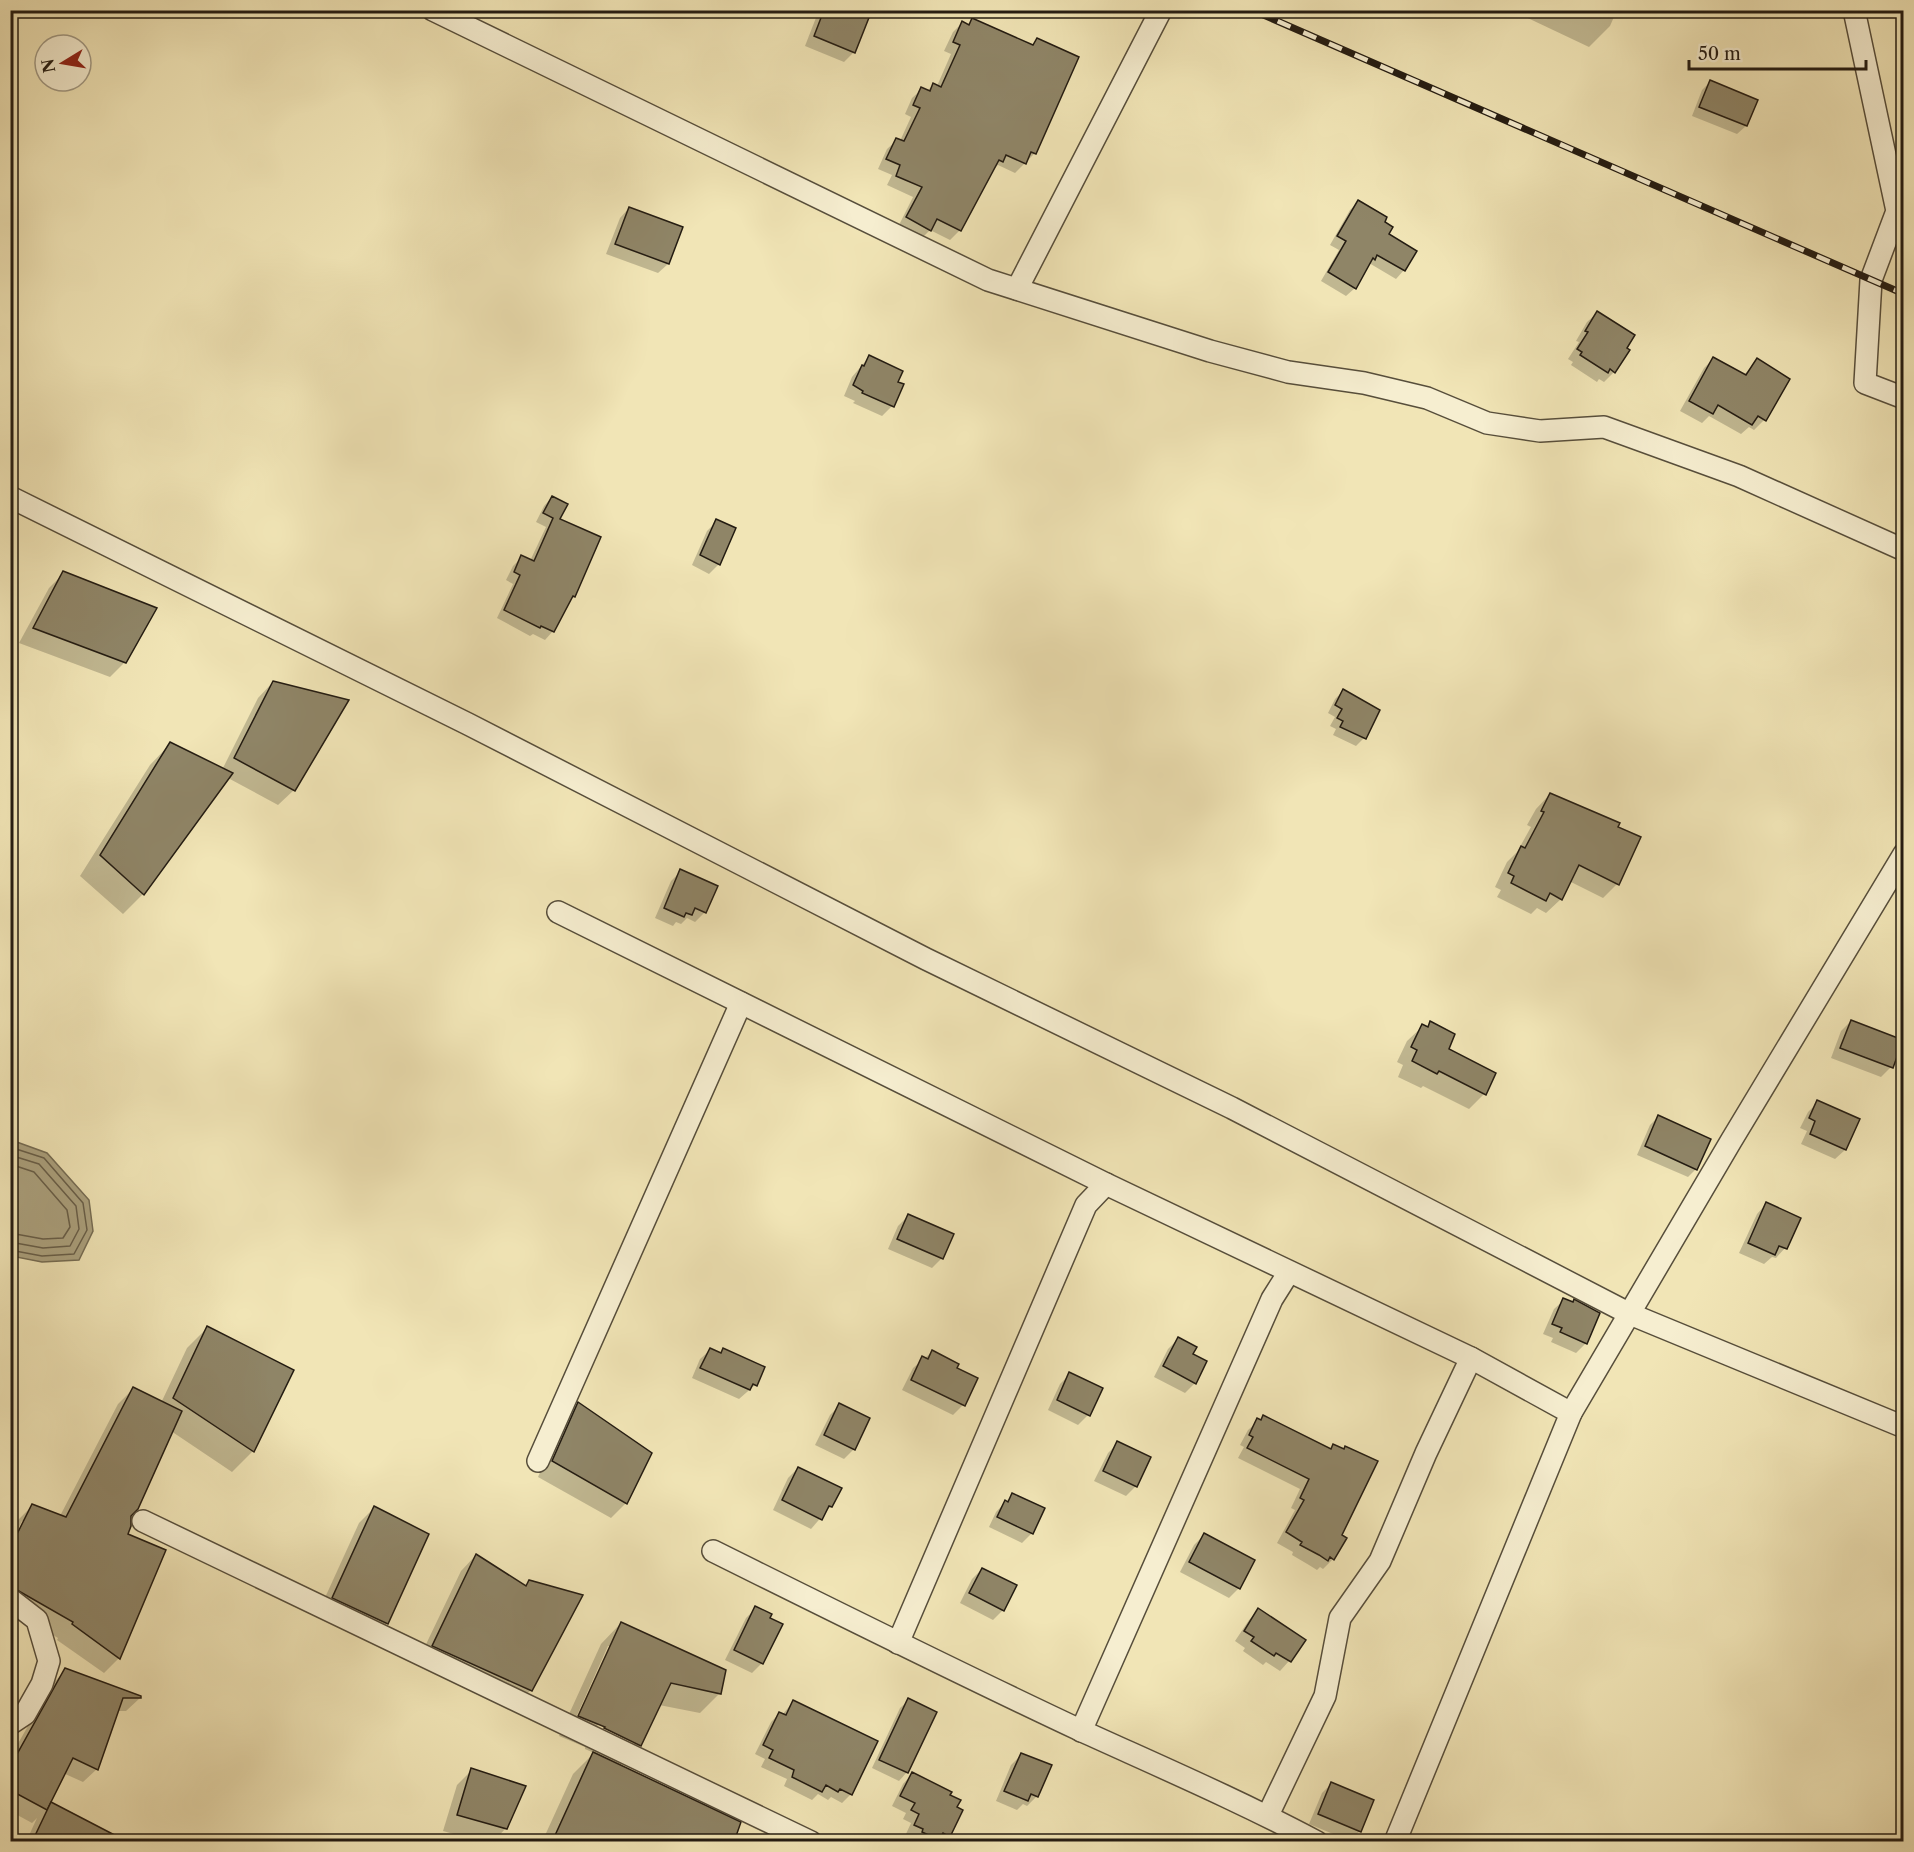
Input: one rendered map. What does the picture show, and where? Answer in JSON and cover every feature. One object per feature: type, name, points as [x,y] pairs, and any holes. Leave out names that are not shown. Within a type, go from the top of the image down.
[{"type":"street","points":[[433,10],[988,280],[1221,354],[1288,372],[1364,383],[1427,398],[1487,423],[1540,431],[1604,427],[1739,476],[1904,550]]},
{"type":"street","points":[[1017,289],[1161,10]]},
{"type":"street","points":[[1854,10],[1897,211],[1871,279],[1865,383],[1904,398]]},
{"type":"street","points":[[10,497],[458,719],[926,958],[1232,1108],[1630,1314],[1904,1427]]},
{"type":"street","points":[[1395,1842],[1571,1413],[1904,854]]},
{"type":"street","points":[[558,912],[1106,1184],[1471,1358],[1571,1413]]},
{"type":"street","points":[[538,1461],[741,1003]]},
{"type":"street","points":[[898,1642],[1086,1205],[1106,1184]]},
{"type":"street","points":[[1081,1731],[1272,1299],[1289,1272]]},
{"type":"street","points":[[1268,1815],[1325,1696],[1340,1618],[1380,1561],[1426,1453],[1471,1358]]},
{"type":"street","points":[[143,1521],[811,1842]]},
{"type":"street","points":[[713,1551],[1081,1731],[1268,1815],[1317,1842]]},
{"type":"street","points":[[10,1599],[38,1620],[49,1661],[42,1684],[25,1714],[10,1724]]},
{"type":"water","points":[[14,1141],[47,1153],[89,1200],[93,1231],[79,1260],[42,1262],[11,1256],[10,1142]]},
{"type":"building","points":[[824,10],[872,10],[855,53],[814,36]]},
{"type":"building","points":[[972,18],[1033,45],[1037,38],[1079,57],[1036,154],[1031,152],[1026,164],[1006,155],[1003,162],[999,160],[961,231],[937,219],[931,231],[906,217],[922,187],[896,176],[900,165],[886,159],[896,138],[904,141],[920,108],[913,105],[921,87],[930,91],[933,83],[941,87],[960,45],[953,42],[962,21],[969,25]]},
{"type":"building","points":[[1710,80],[1758,100],[1747,126],[1699,107]]},
{"type":"building","points":[[1358,200],[1387,217],[1385,222],[1393,227],[1389,234],[1417,251],[1405,271],[1377,255],[1375,260],[1373,258],[1356,289],[1328,272],[1346,241],[1337,236]]},
{"type":"building","points":[[629,207],[683,227],[669,264],[615,244]]},
{"type":"building","points":[[1597,311],[1635,335],[1627,348],[1630,350],[1615,373],[1610,369],[1608,373],[1580,355],[1582,352],[1577,349],[1588,332],[1585,331]]},
{"type":"building","points":[[869,355],[903,371],[898,382],[904,384],[894,407],[862,393],[863,391],[853,385]]},
{"type":"building","points":[[1713,357],[1746,375],[1757,358],[1790,379],[1766,421],[1758,416],[1752,425],[1718,405],[1713,414],[1689,401]]},
{"type":"building","points":[[552,496],[568,504],[560,519],[601,537],[575,597],[573,596],[554,632],[541,626],[540,628],[504,610],[520,575],[514,572],[521,555],[534,561],[553,518],[543,513]]},
{"type":"building","points":[[716,519],[736,528],[720,565],[700,555]]},
{"type":"building","points":[[63,571],[157,608],[126,663],[33,628]]},
{"type":"building","points":[[273,681],[349,700],[295,791],[234,758]]},
{"type":"building","points":[[1343,689],[1380,710],[1366,739],[1340,727],[1343,721],[1337,718],[1342,709],[1335,705]]},
{"type":"building","points":[[170,742],[233,773],[144,895],[100,855]]},
{"type":"building","points":[[1550,793],[1620,823],[1618,827],[1641,837],[1619,885],[1579,865],[1562,900],[1550,893],[1546,901],[1511,883],[1514,876],[1508,873],[1521,846],[1525,848],[1544,812],[1541,811]]},
{"type":"building","points":[[680,869],[718,886],[706,913],[695,908],[692,915],[686,913],[684,917],[664,908]]},
{"type":"building","points":[[1851,1020],[1903,1040],[1893,1068],[1840,1048]]},
{"type":"building","points":[[1430,1021],[1455,1034],[1449,1049],[1496,1073],[1486,1095],[1439,1071],[1437,1074],[1412,1061],[1417,1050],[1411,1047],[1422,1024],[1428,1027]]},
{"type":"building","points":[[1817,1100],[1860,1119],[1846,1150],[1810,1134],[1815,1121],[1809,1118]]},
{"type":"building","points":[[1658,1115],[1711,1139],[1697,1170],[1645,1146]]},
{"type":"building","points":[[1766,1202],[1801,1218],[1787,1249],[1779,1246],[1775,1255],[1748,1243]]},
{"type":"building","points":[[908,1214],[954,1234],[943,1259],[897,1239]]},
{"type":"building","points":[[1563,1298],[1573,1302],[1574,1299],[1600,1313],[1587,1344],[1560,1332],[1562,1328],[1552,1324]]},
{"type":"building","points":[[207,1326],[294,1370],[254,1452],[173,1398]]},
{"type":"building","points":[[1178,1337],[1197,1347],[1193,1354],[1207,1361],[1196,1384],[1163,1366]]},
{"type":"building","points":[[710,1348],[721,1353],[723,1348],[765,1367],[757,1386],[753,1384],[750,1390],[700,1368]]},
{"type":"building","points":[[932,1350],[959,1364],[957,1368],[978,1378],[965,1406],[911,1380],[922,1356],[928,1359]]},
{"type":"building","points":[[1069,1372],[1103,1388],[1090,1416],[1057,1400]]},
{"type":"building","points":[[133,1387],[182,1411],[138,1509],[131,1516],[128,1534],[166,1550],[120,1659],[72,1624],[73,1622],[10,1586],[10,1548],[32,1504],[66,1517]]},
{"type":"building","points":[[578,1402],[652,1453],[627,1504],[552,1461]]},
{"type":"building","points":[[839,1403],[870,1418],[855,1450],[824,1435]]},
{"type":"building","points":[[1263,1415],[1331,1449],[1333,1444],[1344,1449],[1345,1446],[1378,1461],[1342,1535],[1347,1538],[1334,1560],[1330,1557],[1328,1561],[1300,1545],[1302,1542],[1286,1532],[1304,1500],[1300,1498],[1309,1479],[1247,1448],[1253,1437],[1249,1435],[1257,1418],[1261,1420]]},
{"type":"building","points":[[1117,1441],[1151,1457],[1137,1487],[1103,1471]]},
{"type":"building","points":[[798,1467],[842,1488],[822,1520],[782,1500]]},
{"type":"building","points":[[1012,1493],[1045,1508],[1033,1534],[997,1517],[1005,1500],[1008,1502]]},
{"type":"building","points":[[374,1506],[429,1534],[388,1624],[332,1598]]},
{"type":"building","points":[[1204,1533],[1255,1560],[1240,1589],[1189,1562]]},
{"type":"building","points":[[476,1554],[526,1586],[529,1580],[583,1595],[532,1691],[432,1646]]},
{"type":"building","points":[[982,1568],[1017,1585],[1004,1611],[969,1593]]},
{"type":"building","points":[[755,1606],[772,1614],[770,1618],[783,1624],[763,1664],[734,1650]]},
{"type":"building","points":[[1258,1608],[1306,1640],[1291,1662],[1276,1653],[1274,1656],[1251,1641],[1254,1637],[1244,1631]]},
{"type":"building","points":[[621,1622],[726,1670],[721,1694],[671,1683],[641,1746],[578,1716]]},
{"type":"building","points":[[65,1668],[141,1696],[141,1698],[123,1698],[98,1770],[73,1758],[47,1810],[10,1790],[10,1752],[17,1754]]},
{"type":"building","points":[[908,1698],[937,1712],[908,1773],[879,1760]]},
{"type":"building","points":[[793,1700],[878,1741],[852,1795],[840,1789],[838,1792],[826,1785],[822,1792],[792,1777],[794,1770],[769,1758],[773,1750],[763,1745],[779,1712],[786,1715]]},
{"type":"building","points":[[593,1752],[741,1822],[734,1842],[552,1842]]},
{"type":"building","points":[[1021,1753],[1052,1765],[1038,1797],[1031,1794],[1028,1801],[1004,1791]]},
{"type":"building","points":[[471,1768],[526,1786],[507,1829],[457,1815]]},
{"type":"building","points":[[912,1772],[952,1792],[950,1795],[961,1800],[957,1807],[963,1810],[950,1837],[943,1833],[939,1840],[922,1832],[923,1829],[914,1825],[919,1814],[911,1810],[915,1803],[900,1796]]},
{"type":"building","points":[[1331,1782],[1374,1800],[1361,1832],[1318,1814]]},
{"type":"building","points":[[51,1802],[128,1842],[32,1842]]},
{"type":"railway","points":[[1252,10],[1904,294]]}]
